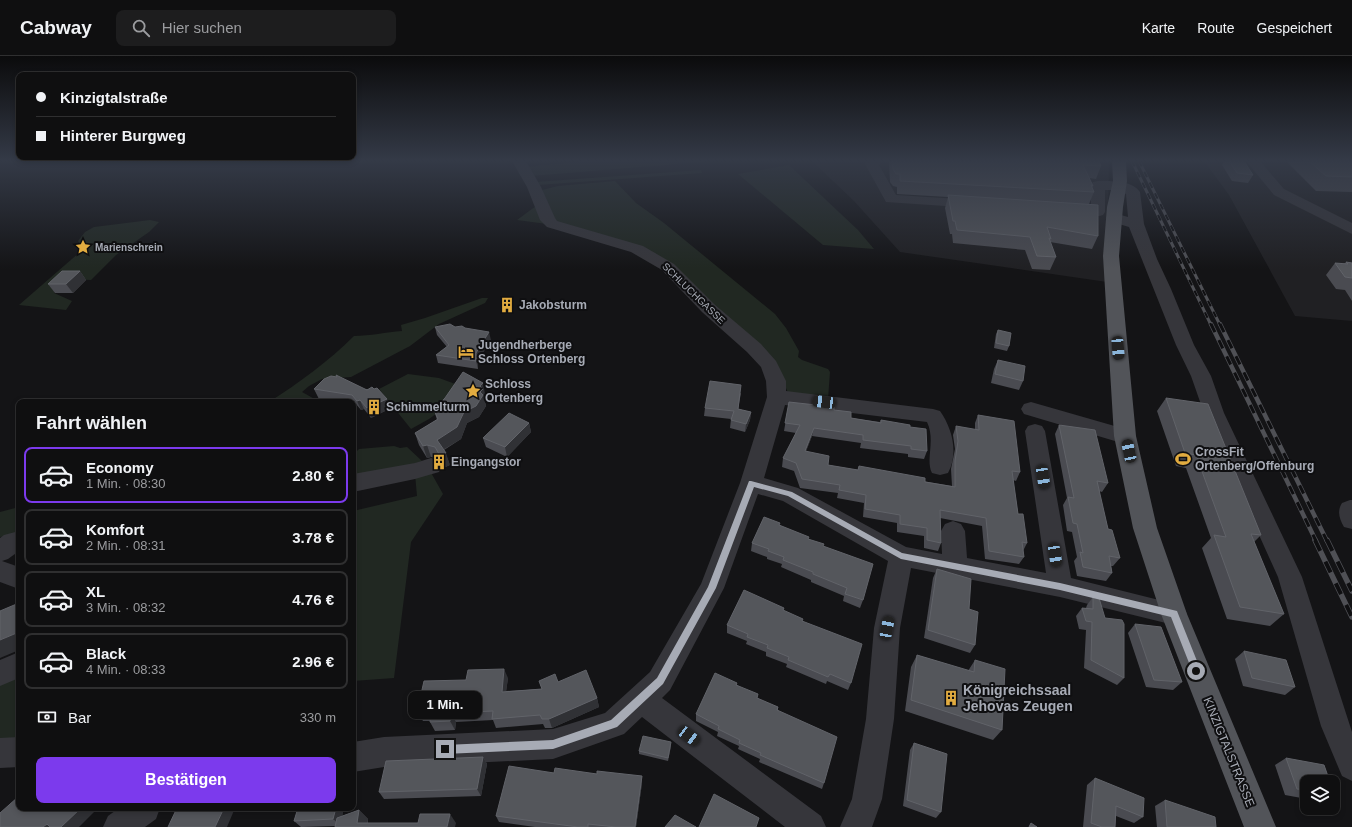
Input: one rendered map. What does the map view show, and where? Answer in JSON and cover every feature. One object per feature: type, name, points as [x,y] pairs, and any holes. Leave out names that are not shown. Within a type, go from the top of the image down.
[{"type":"main road","name":"KINZIGTALSTRASSE","points":[[1117,197],[1111,256],[1125,436],[1145,528],[1174,614],[1260,827]]},
{"type":"street","name":"SCHLUCHGASSE","points":[[538,197],[548,220],[552,224],[637,249],[668,267],[708,308],[754,348],[769,365],[776,381],[777,397]]},
{"type":"street","points":[[890,197],[891,199],[986,205]]},
{"type":"street","points":[[1066,210],[1098,212],[1098,197]]},
{"type":"street","points":[[1133,197],[1136,224],[1149,259],[1163,289],[1185,345],[1201,376],[1222,432],[1290,577],[1335,726],[1352,766]]},
{"type":"street","points":[[1289,197],[1352,229]]},
{"type":"street","points":[[1114,218],[1136,224]]},
{"type":"street","points":[[356,757],[384,752],[553,744],[614,724],[660,681],[712,588],[751,483],[777,397],[933,416],[940,425],[942,436],[940,467]]},
{"type":"street","points":[[1031,409],[1125,436]]},
{"type":"street","points":[[1035,431],[1060,586]]},
{"type":"street","points":[[356,482],[416,471],[431,466]]},
{"type":"street","points":[[751,483],[790,494],[901,556],[1060,586],[1174,614]]},
{"type":"street","points":[[1352,509],[1350,509],[1352,520]]},
{"type":"street","points":[[953,531],[956,566]]},
{"type":"street","points":[[0,552],[12,542],[16,541]]},
{"type":"street","points":[[856,827],[867,799],[880,720],[887,628],[901,556]]},
{"type":"street","points":[[0,571],[16,577]]},
{"type":"street","points":[[0,673],[16,666]]},
{"type":"street","points":[[640,699],[810,827]]},
{"type":"street","points":[[0,753],[16,752]]},
{"type":"street","points":[[119,827],[141,811]]},
{"type":"shaded area","points":[[545,197],[630,197],[775,314],[786,328],[799,351],[798,357],[802,360],[828,369],[830,372],[828,399],[789,395],[775,363],[667,263],[554,222]]},
{"type":"shaded area","points":[[766,197],[823,197],[858,230],[874,249],[823,245]]},
{"type":"shaded area","points":[[850,197],[1108,197],[1107,282],[900,252]]},
{"type":"shaded area","points":[[1230,197],[1352,197],[1352,321],[1295,316]]},
{"type":"shaded area","points":[[536,206],[547,224],[517,220]]},
{"type":"shaded area","points":[[150,220],[159,222],[149,232],[116,255],[91,280],[67,279],[54,293],[72,301],[66,310],[19,305],[80,252],[83,248],[78,241],[85,232],[94,227]]},
{"type":"shaded area","points":[[482,298],[488,298],[485,303],[439,324],[410,346],[351,377],[322,379],[309,386],[302,392],[315,399],[273,399],[313,371],[354,336],[402,331],[401,325]]},
{"type":"shaded area","points":[[408,374],[439,378],[458,385],[444,408],[429,419],[411,429],[379,389]]},
{"type":"shaded area","points":[[394,446],[400,448],[407,447],[422,461],[390,472],[356,477],[356,452],[359,449]]},
{"type":"shaded area","points":[[429,469],[443,494],[411,542],[394,678],[356,681],[356,510],[417,496],[415,474]]},
{"type":"shaded area","points":[[16,508],[16,534],[0,537],[0,512]]},
{"type":"shaded area","points":[[16,674],[16,743],[0,743],[0,681]]},
{"type":"building","points":[[948,197],[978,197],[1098,205],[1098,236],[1047,227],[1051,239],[1049,238],[1056,257],[1037,256],[1030,237],[957,230],[955,221],[953,221]]},
{"type":"building","points":[[1346,262],[1352,263],[1352,278],[1345,277],[1335,263],[1348,264]]},
{"type":"building","points":[[62,271],[80,271],[66,284],[48,284]]},
{"type":"building","points":[[450,324],[455,327],[462,326],[465,328],[489,332],[476,353],[476,361],[436,355],[449,345],[435,327]]},
{"type":"building","points":[[998,330],[1011,333],[1009,346],[996,343]]},
{"type":"building","points":[[998,360],[1025,366],[1023,381],[995,374]]},
{"type":"building","points":[[463,372],[483,383],[480,386],[483,389],[480,392],[483,395],[476,406],[464,412],[457,427],[437,440],[446,453],[439,456],[435,447],[427,445],[423,446],[415,433],[438,419],[434,410],[445,398]]},
{"type":"building","points":[[336,375],[367,390],[372,387],[374,389],[377,388],[387,399],[367,408],[360,400],[357,401],[352,395],[314,389],[324,379],[331,376],[337,377]]},
{"type":"building","points":[[710,381],[741,385],[738,409],[751,412],[746,424],[731,420],[734,411],[705,408]]},
{"type":"building","points":[[1166,398],[1208,404],[1261,535],[1251,534],[1284,614],[1240,607],[1214,535],[1226,537],[1196,455],[1185,453]]},
{"type":"building","points":[[789,402],[834,407],[834,410],[851,412],[851,418],[881,423],[881,420],[926,429],[927,451],[911,449],[911,446],[863,440],[863,435],[814,428],[805,451],[829,456],[828,465],[858,470],[859,466],[925,478],[925,482],[955,487],[955,461],[958,441],[956,426],[979,430],[978,415],[1014,421],[1020,472],[1012,471],[1018,514],[1023,514],[1027,543],[1022,542],[1024,557],[989,551],[986,518],[940,510],[941,543],[927,540],[927,528],[900,524],[900,515],[865,509],[866,495],[839,490],[840,485],[802,479],[796,463],[783,458],[800,425],[785,423]]},
{"type":"building","points":[[509,413],[529,423],[505,447],[483,438]]},
{"type":"building","points":[[1059,425],[1095,430],[1108,483],[1097,481],[1108,529],[1112,530],[1120,558],[1109,556],[1112,573],[1083,567],[1080,552],[1083,553],[1077,524],[1073,523],[1068,497],[1074,498]]},
{"type":"building","points":[[764,517],[780,523],[779,525],[809,537],[808,539],[824,544],[823,546],[873,564],[863,600],[845,594],[847,588],[783,560],[784,557],[768,551],[769,549],[752,543]]},
{"type":"building","points":[[937,569],[971,579],[969,609],[978,612],[975,645],[928,630]]},
{"type":"building","points":[[744,590],[784,608],[783,610],[803,619],[802,621],[862,644],[851,683],[830,674],[828,677],[788,660],[789,657],[767,648],[768,645],[747,637],[748,634],[727,625]]},
{"type":"building","points":[[1093,597],[1099,598],[1105,618],[1122,620],[1124,624],[1124,678],[1091,660],[1092,622],[1086,621],[1082,608],[1093,609]]},
{"type":"building","points":[[16,604],[16,633],[0,640],[0,611]]},
{"type":"building","points":[[1135,624],[1161,627],[1182,682],[1154,680]]},
{"type":"building","points":[[1244,651],[1286,660],[1295,687],[1252,678]]},
{"type":"building","name":"Königreichssaal Jehovas Zeugen","points":[[917,655],[974,672],[975,660],[1005,669],[1002,730],[911,700]]},
{"type":"building","points":[[504,669],[502,692],[542,689],[539,681],[555,674],[558,682],[586,670],[597,698],[549,719],[542,719],[540,715],[492,719],[493,711],[451,713],[450,721],[430,722],[431,712],[417,712],[424,681],[466,680],[468,670]]},
{"type":"building","points":[[715,673],[737,683],[736,685],[758,694],[757,698],[778,707],[777,710],[837,737],[824,783],[760,755],[761,753],[739,743],[740,740],[718,729],[719,726],[696,714]]},
{"type":"building","points":[[643,736],[671,742],[668,758],[639,751]]},
{"type":"building","points":[[914,743],[947,754],[941,812],[907,800]]},
{"type":"building","points":[[483,757],[477,789],[379,792],[386,761]]},
{"type":"building","points":[[1286,758],[1324,765],[1328,775],[1300,775],[1300,789],[1297,789]]},
{"type":"building","points":[[509,766],[554,773],[555,768],[597,774],[597,771],[642,776],[635,827],[616,827],[588,824],[588,827],[578,827],[496,816]]},
{"type":"building","points":[[1095,778],[1144,798],[1143,817],[1116,806],[1115,827],[1102,827],[1091,823]]},
{"type":"building","points":[[714,794],[759,818],[756,827],[699,827]]},
{"type":"building","points":[[16,799],[16,811],[78,811],[61,827],[50,827],[47,824],[43,827],[0,827],[0,813]]},
{"type":"building","points":[[1165,800],[1215,817],[1216,827],[1167,827]]},
{"type":"building","points":[[359,810],[357,823],[418,823],[420,814],[450,814],[447,827],[335,827],[337,818]]},
{"type":"building","points":[[176,811],[223,811],[215,827],[168,827]]},
{"type":"building","points":[[297,811],[335,811],[333,819],[294,821]]},
{"type":"building","points":[[675,815],[696,827],[665,827]]},
{"type":"building","points":[[1031,823],[1037,827],[1029,827]]},
{"type":"railway","points":[[1149,197],[1211,325]]},
{"type":"railway","points":[[1157,197],[1220,325]]},
{"type":"railway","points":[[1211,324],[1316,541]]},
{"type":"railway","points":[[1220,324],[1327,541]]},
{"type":"railway","points":[[1315,540],[1352,617]]},
{"type":"railway","points":[[1327,540],[1352,591]]},
{"type":"place","name":"Marienschrein","points":[[83,247]]},
{"type":"place","name":"Jakobsturm","points":[[507,305]]},
{"type":"place","name":"Jugendherberge Schloss Ortenberg","points":[[466,352]]},
{"type":"place","name":"Schloss Ortenberg","points":[[473,391]]},
{"type":"place","name":"Schimmelturm","points":[[374,407]]},
{"type":"place","name":"CrossFit Ortenberg/Offenburg","points":[[1183,459]]},
{"type":"place","name":"Eingangstor","points":[[439,462]]},
{"type":"place","name":"Königreichssaal Jehovas Zeugen","points":[[951,698]]},
{"type":"route","points":[[445,749],[553,744],[614,724],[660,681],[712,588],[751,483],[790,494],[901,556],[1060,586],[1174,614],[1196,671]]}]
